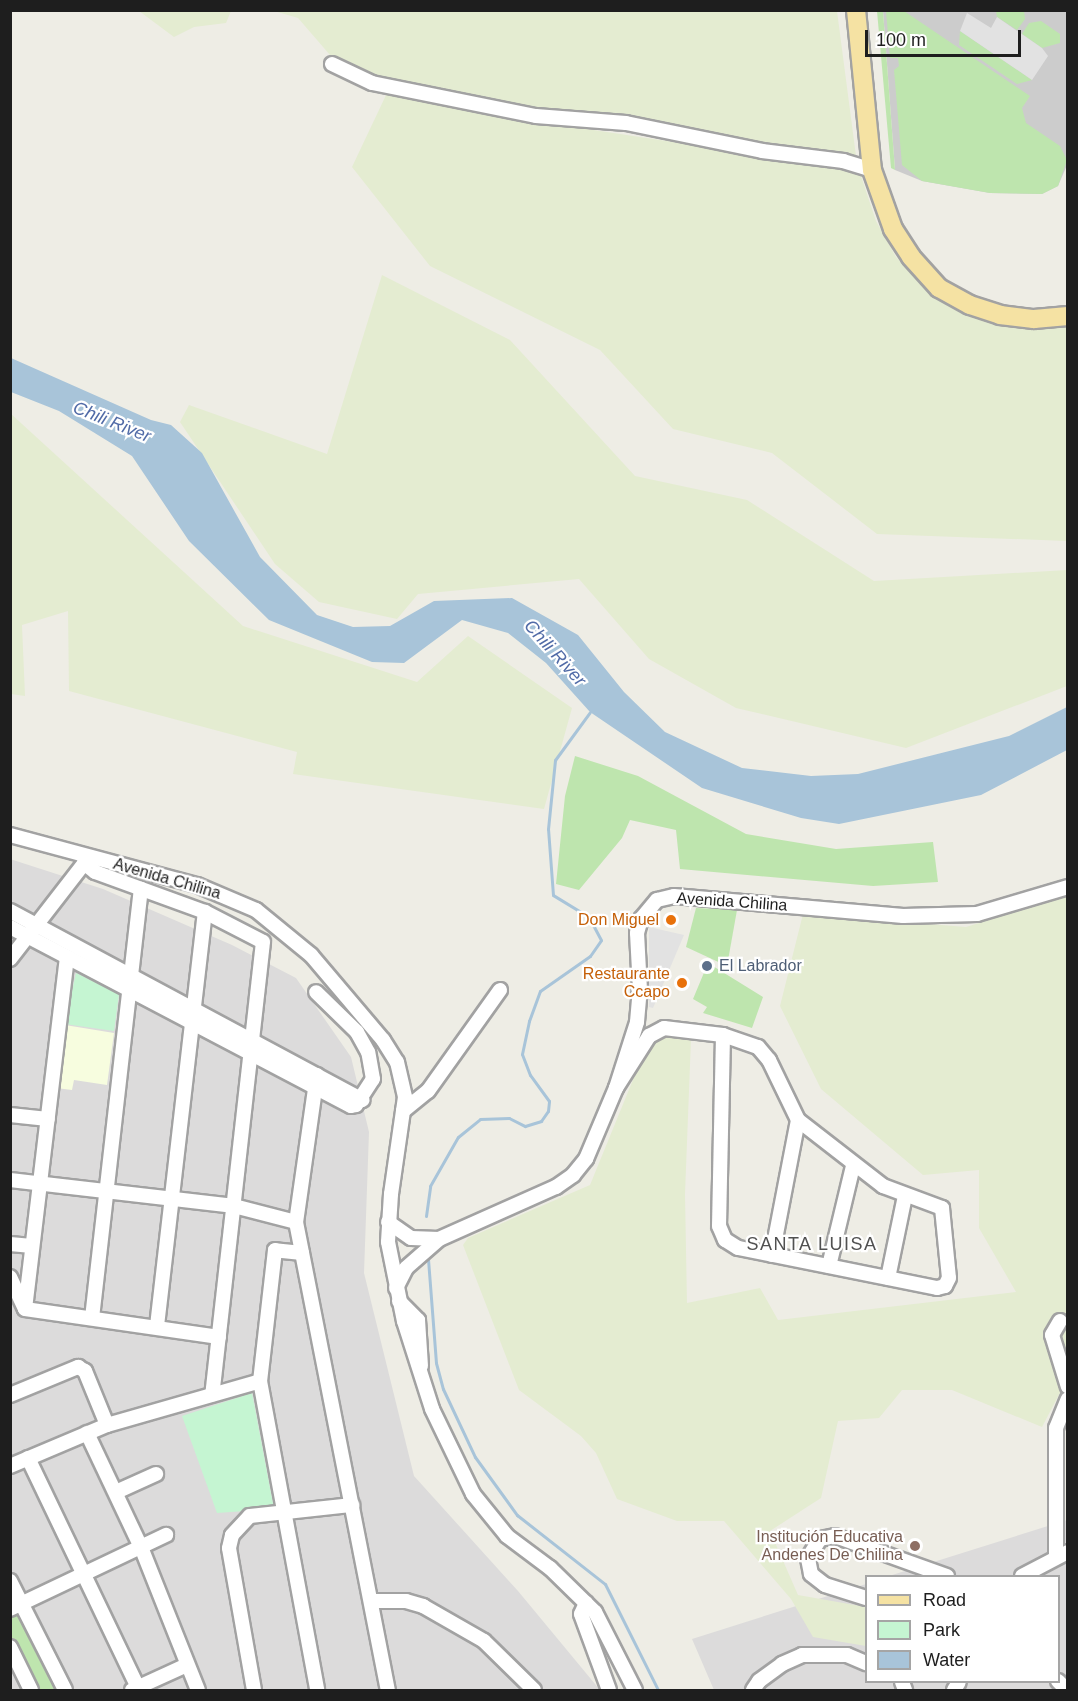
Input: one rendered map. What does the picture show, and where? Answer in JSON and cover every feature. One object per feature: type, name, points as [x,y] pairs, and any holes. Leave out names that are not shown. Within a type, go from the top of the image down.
[{"type":"main road","points":[[856,10],[872,170],[893,229],[911,257],[939,288],[1000,315],[1034,319],[1068,316]]},
{"type":"street","points":[[332,64],[372,82],[524,114],[627,123],[762,151],[843,161],[872,170]]},
{"type":"street","name":"Avenida Chilina","points":[[10,835],[86,860],[207,889],[256,910],[312,955],[383,1040],[396,1062],[405,1097],[388,1222],[411,1238],[440,1239]]},
{"type":"street","points":[[10,959],[86,860],[95,872],[205,912],[263,942],[212,1394]]},
{"type":"street","name":"Avenida Chilina","points":[[398,1295],[406,1268],[440,1239],[556,1187],[573,1175],[586,1159],[616,1088],[637,1022],[640,919],[657,900],[675,896],[903,916],[977,914],[1068,887]]},
{"type":"street","points":[[92,1317],[141,889]]},
{"type":"street","points":[[10,911],[68,957],[130,983]]},
{"type":"street","points":[[157,1326],[205,912]]},
{"type":"street","points":[[10,927],[33,930],[316,1081],[351,1106],[363,1100],[373,1079],[368,1052],[357,1032],[316,992]]},
{"type":"street","points":[[25,1309],[68,957]]},
{"type":"street","points":[[403,1112],[428,1091],[500,990]]},
{"type":"street","points":[[616,1088],[649,1036],[664,1028],[723,1035],[750,1043],[764,1053],[798,1120],[853,1166],[905,1196],[942,1208],[948,1281],[937,1288],[772,1255],[731,1245],[720,1234],[723,1035]]},
{"type":"street","points":[[316,1081],[296,1222],[388,1690]]},
{"type":"street","points":[[10,1115],[48,1119]]},
{"type":"street","points":[[772,1255],[798,1120]]},
{"type":"street","points":[[829,1266],[853,1166]]},
{"type":"street","points":[[10,1180],[234,1206],[296,1222]]},
{"type":"street","points":[[888,1278],[905,1196]]},
{"type":"street","points":[[388,1222],[398,1295],[420,1377],[473,1494],[507,1536],[550,1568],[586,1603],[605,1630],[635,1690]]},
{"type":"street","points":[[10,1244],[32,1246]]},
{"type":"street","points":[[302,1253],[275,1250],[260,1381],[317,1690]]},
{"type":"street","points":[[10,1277],[25,1309]]},
{"type":"street","points":[[25,1309],[157,1326],[219,1337]]},
{"type":"street","points":[[1060,1321],[1052,1335],[1068,1387]]},
{"type":"street","points":[[10,1395],[78,1367],[85,1371],[107,1425]]},
{"type":"street","points":[[10,1466],[107,1425],[260,1381]]},
{"type":"street","points":[[1024,1575],[1062,1553],[1056,1428],[1068,1399]]},
{"type":"street","points":[[87,1433],[141,1547],[198,1690]]},
{"type":"street","points":[[28,1458],[84,1574],[136,1690],[187,1665]]},
{"type":"street","points":[[116,1492],[156,1474]]},
{"type":"street","points":[[254,1690],[229,1548],[239,1523],[250,1516],[352,1505]]},
{"type":"street","points":[[16,1606],[166,1535]]},
{"type":"street","points":[[865,1597],[816,1580],[808,1566],[814,1545],[835,1536],[944,1575]]},
{"type":"street","points":[[10,1581],[16,1606],[64,1690]]},
{"type":"street","points":[[371,1601],[405,1600],[423,1606],[484,1641],[534,1690]]},
{"type":"street","points":[[586,1603],[581,1614],[609,1690]]},
{"type":"street","points":[[10,1647],[31,1690]]},
{"type":"street","points":[[753,1690],[759,1681],[782,1664],[802,1655],[847,1655],[865,1662]]},
{"type":"shaded area","points":[[139,11],[231,11],[226,23],[194,27],[174,37]]},
{"type":"shaded area","points":[[274,11],[837,11],[856,156],[765,148],[380,82],[330,55],[298,18]]},
{"type":"shaded area","points":[[883,11],[1067,11],[1067,165],[1058,186],[1042,194],[990,193],[922,181],[895,170]]},
{"type":"shaded area","points":[[967,13],[991,28],[997,17],[1042,48],[1048,56],[1032,80],[960,31]]},
{"type":"shaded area","points":[[387,93],[534,121],[859,170],[876,221],[896,257],[936,297],[988,320],[1036,329],[1067,324],[1067,541],[877,534],[772,453],[673,429],[600,350],[430,266],[352,167]]},
{"type":"shaded area","points":[[382,275],[510,340],[635,476],[747,500],[874,581],[1067,570],[1067,686],[906,748],[736,708],[649,659],[579,579],[418,594],[397,619],[319,602],[275,564],[180,422],[189,405],[327,454]]},
{"type":"shaded area","points":[[10,413],[243,626],[417,682],[468,636],[572,708],[544,809],[293,774],[297,752],[69,691],[68,611],[22,625],[25,696],[11,694]]},
{"type":"shaded area","points":[[10,859],[103,889],[232,945],[296,978],[351,1057],[369,1132],[364,1273],[414,1476],[518,1591],[600,1690],[11,1690]]},
{"type":"shaded area","points":[[1067,896],[1067,1387],[1063,1387],[1042,1427],[952,1390],[902,1390],[879,1418],[838,1421],[821,1498],[770,1531],[798,1595],[865,1607],[865,1646],[813,1637],[791,1599],[724,1521],[677,1521],[617,1499],[596,1453],[581,1436],[519,1390],[463,1245],[468,1238],[590,1185],[648,1043],[661,1035],[691,1039],[685,1194],[687,1303],[760,1288],[778,1320],[1016,1292],[979,1228],[979,1170],[923,1175],[821,1089],[780,1006],[803,914],[966,927]]},
{"type":"shaded area","points":[[649,927],[684,935],[653,1008],[649,1007]]},
{"type":"shaded area","points":[[65,1025],[114,1033],[107,1085],[74,1080],[72,1090],[56,1088]]},
{"type":"shaded area","points":[[1067,1520],[1067,1690],[714,1690],[692,1639],[865,1584],[865,1683],[1060,1683],[1060,1575],[892,1575]]},
{"type":"green space","points":[[877,11],[883,11],[895,170],[891,168]]},
{"type":"green space","points":[[886,11],[904,11],[1030,96],[1022,108],[1026,123],[1060,146],[1067,160],[1058,186],[1042,194],[990,193],[922,181],[902,165],[894,70],[899,66],[898,58],[890,58]]},
{"type":"green space","points":[[996,11],[1024,11],[1025,19],[1017,30],[997,17]]},
{"type":"green space","points":[[1041,21],[1060,34],[1060,43],[1042,48],[1022,34],[1029,23]]},
{"type":"green space","points":[[960,31],[1032,80],[1017,84],[959,45]]},
{"type":"green space","points":[[575,756],[638,776],[746,834],[836,849],[933,842],[938,882],[873,886],[680,869],[676,830],[630,820],[622,838],[579,890],[556,884],[565,796]]},
{"type":"green space","points":[[696,908],[737,910],[727,966],[686,947]]},
{"type":"green space","points":[[708,963],[763,997],[752,1028],[703,1013],[707,1007],[693,999]]},
{"type":"green space","points":[[76,973],[119,994],[114,1031],[65,1024]]},
{"type":"green space","points":[[252,1393],[274,1509],[217,1513],[182,1416]]},
{"type":"green space","points":[[10,1616],[19,1616],[55,1690],[34,1690],[11,1636]]},
{"type":"water","name":"Chili River","points":[[11,358],[151,420],[171,425],[202,453],[260,557],[317,615],[353,627],[390,626],[434,601],[512,598],[578,635],[624,692],[665,732],[742,768],[811,776],[858,774],[1009,736],[1067,707],[1067,750],[981,795],[839,824],[801,818],[702,788],[590,712],[546,663],[508,633],[462,620],[404,663],[372,662],[269,620],[189,541],[132,456],[59,411],[11,392]]},
{"type":"waterway","points":[[426,1216],[430,1186],[458,1137],[480,1119],[509,1118],[525,1126],[541,1121],[548,1111],[549,1101],[530,1075],[522,1054],[529,1021],[540,991],[590,956],[601,940],[589,917],[553,895],[548,829],[555,760],[590,712]]},
{"type":"waterway","points":[[428,1259],[436,1363],[443,1389],[475,1457],[517,1515],[605,1584],[658,1690]]},
{"type":"place","name":"Don Miguel","points":[[671,920]]},
{"type":"place","name":"El Labrador","points":[[707,966]]},
{"type":"place","name":"Restaurante Ccapo","points":[[682,983]]},
{"type":"place","name":"Institución Educativa Andenes De Chilina","points":[[915,1546]]},
{"type":"district","name":"SANTA LUISA","points":[[812,1244]]}]
